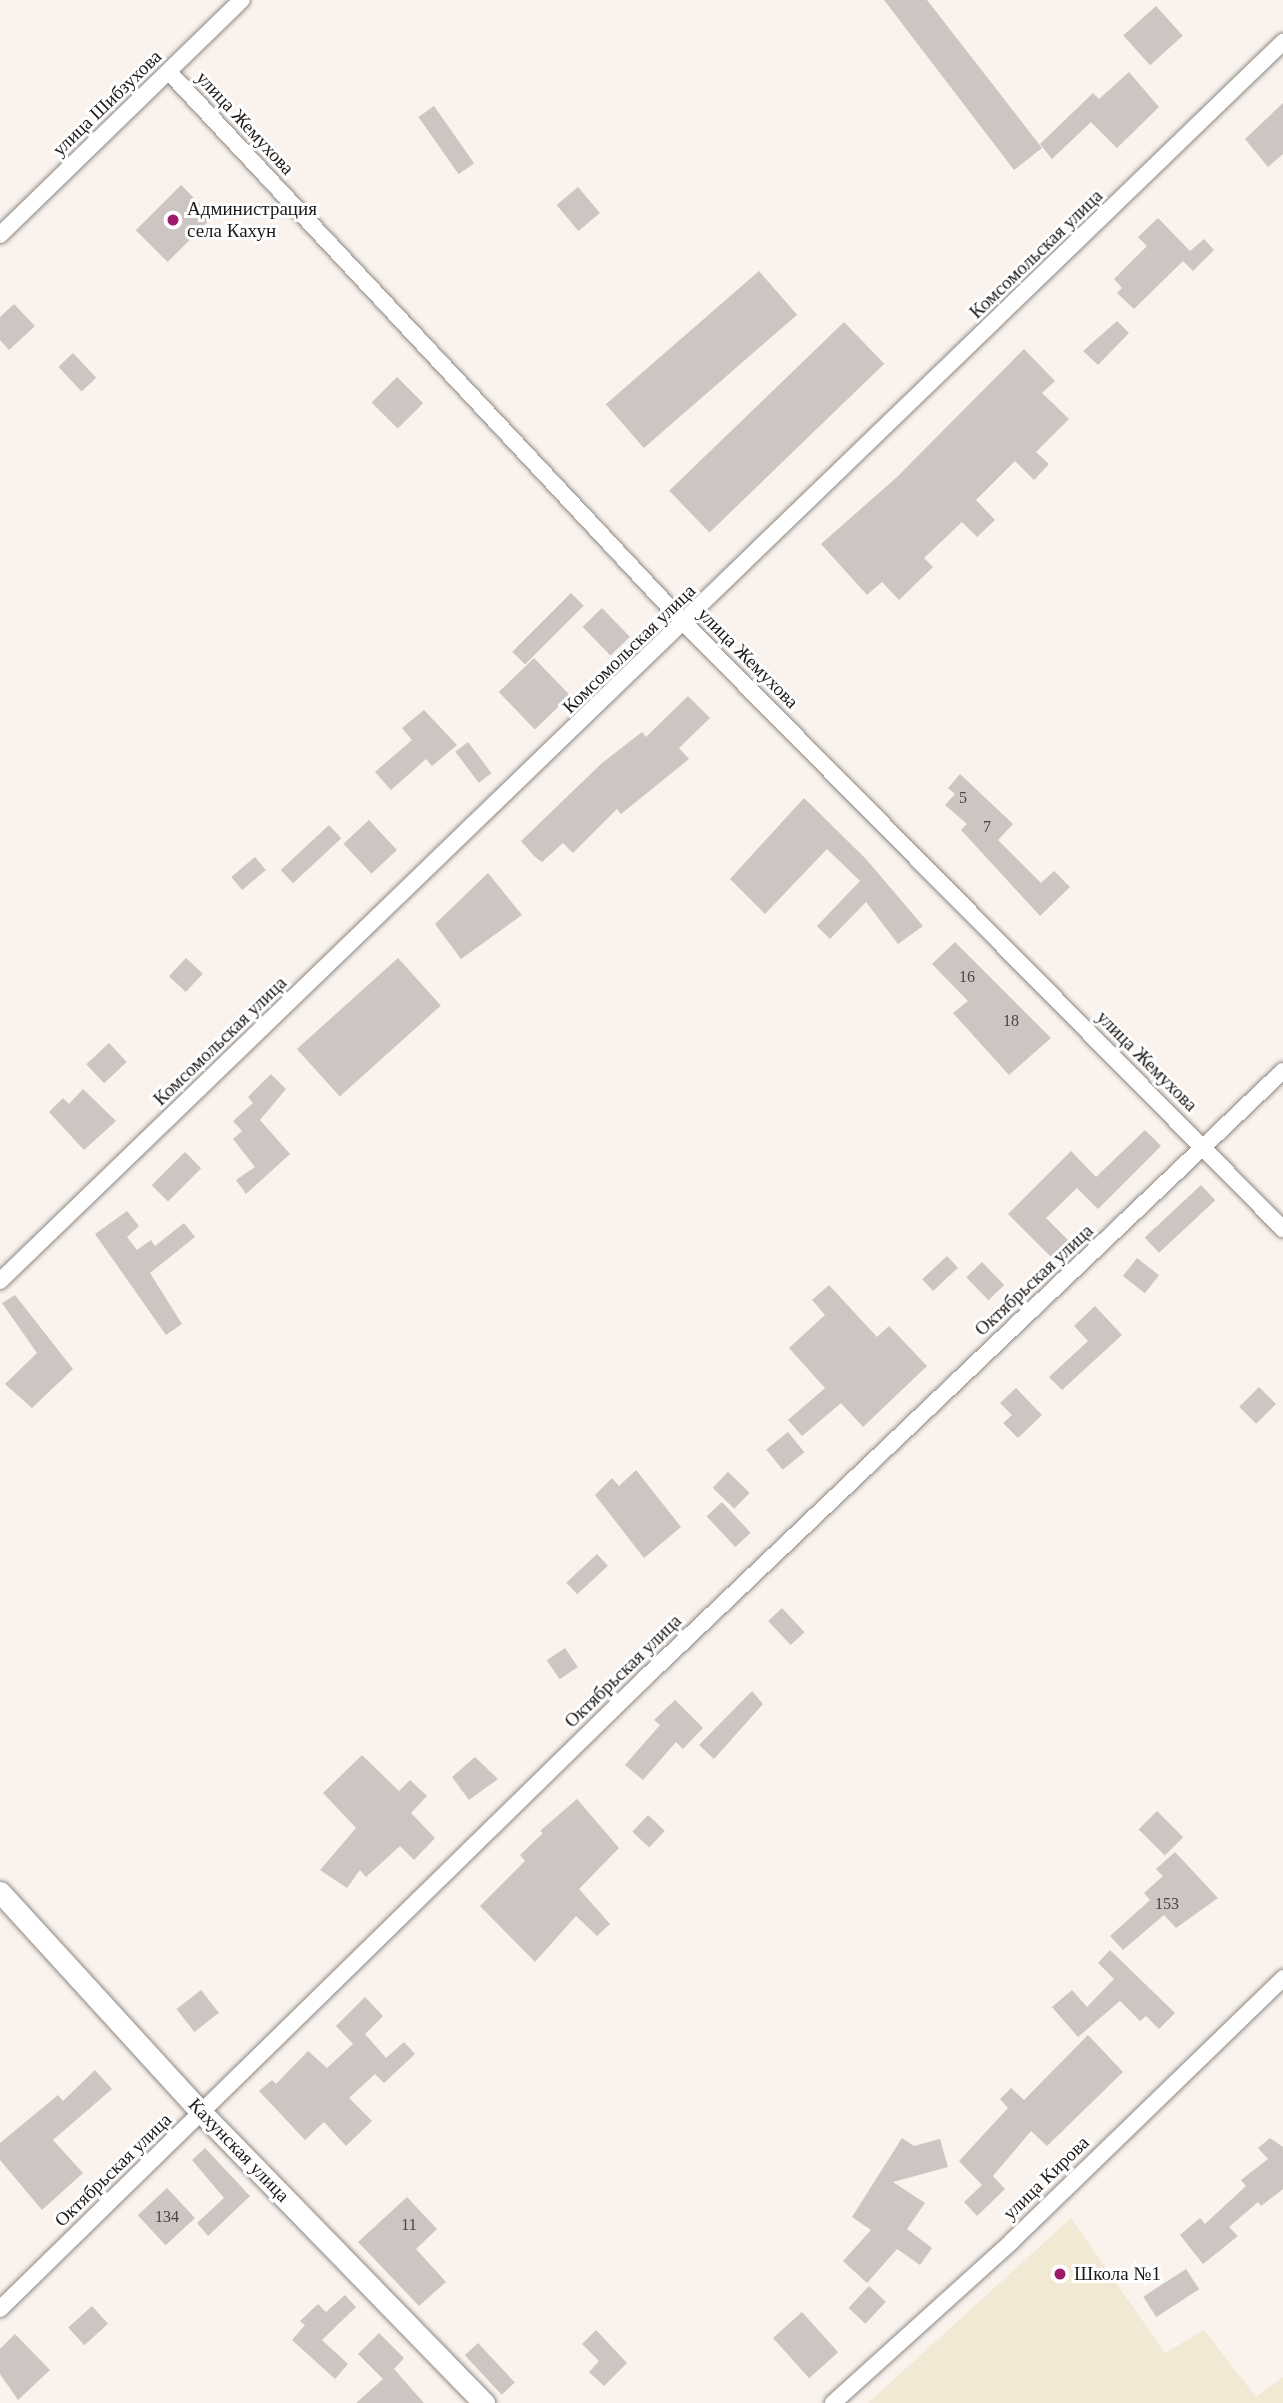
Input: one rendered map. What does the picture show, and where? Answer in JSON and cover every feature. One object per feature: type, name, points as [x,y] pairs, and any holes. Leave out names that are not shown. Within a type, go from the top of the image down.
[{"type":"street","name":"улица Шибзухова","points":[[0,235],[242,0]]},
{"type":"street","name":"Комсомольская улица","points":[[0,1281],[685,624],[1283,43]]},
{"type":"street","name":"улица Жемухова","points":[[169,72],[685,624],[1283,1229]]},
{"type":"street","name":"Октябрьская улица","points":[[0,2309],[644,1679],[1283,1072]]},
{"type":"street","name":"Кахунская улица","points":[[0,1892],[202,2113],[484,2403]]},
{"type":"street","name":"улица Кирова","points":[[833,2403],[1012,2241],[1283,1978]]},
{"type":"shaded area","name":"Школа №1","points":[[1071,2218],[1165,2353],[1204,2330],[1256,2397],[1283,2377],[1283,2403],[868,2403]]},
{"type":"building","points":[[884,0],[927,0],[1042,148],[1014,170]]},
{"type":"building","points":[[1156,6],[1183,36],[1150,65],[1123,35]]},
{"type":"building","points":[[1129,72],[1159,107],[1117,148],[1091,122],[1052,159],[1040,144],[1093,93],[1099,99]]},
{"type":"building","points":[[1283,103],[1283,154],[1268,167],[1245,139]]},
{"type":"building","points":[[434,106],[474,163],[459,174],[418,117]]},
{"type":"building","points":[[181,185],[213,217],[168,262],[136,230]]},
{"type":"building","points":[[578,187],[600,213],[578,231],[557,205]]},
{"type":"building","points":[[1158,218],[1190,251],[1204,239],[1214,250],[1193,271],[1183,261],[1134,309],[1117,293],[1122,288],[1114,279],[1147,246],[1138,237]]},
{"type":"building","points":[[759,271],[797,315],[644,448],[606,404]]},
{"type":"building","points":[[14,304],[35,326],[9,350],[0,340],[0,317]]},
{"type":"building","points":[[1117,321],[1129,333],[1098,365],[1083,351]]},
{"type":"building","points":[[844,322],[884,364],[709,533],[669,491]]},
{"type":"building","points":[[1024,349],[1055,381],[1042,393],[1069,419],[1036,452],[1049,464],[1034,480],[1015,461],[976,500],[995,520],[977,537],[962,522],[924,558],[933,567],[899,600],[882,582],[867,595],[821,544],[897,477]]},
{"type":"building","points":[[73,353],[96,378],[82,392],[58,367]]},
{"type":"building","points":[[397,377],[423,403],[398,429],[372,402]]},
{"type":"building","points":[[571,593],[584,606],[525,664],[512,652]]},
{"type":"building","points":[[602,608],[630,637],[610,656],[583,627]]},
{"type":"building","points":[[534,658],[570,695],[535,729],[499,692]]},
{"type":"building","points":[[688,696],[710,718],[679,748],[689,759],[621,814],[617,809],[573,853],[563,843],[542,862],[534,856],[521,841],[602,763],[642,732],[646,737]]},
{"type":"building","points":[[424,710],[457,745],[432,766],[426,759],[391,790],[375,772],[412,740],[402,728]]},
{"type":"building","points":[[468,742],[491,773],[479,783],[455,752]]},
{"type":"building","points":[[960,774],[1013,824],[998,840],[1041,883],[1054,871],[1070,887],[1040,916],[961,830],[967,824],[945,805],[955,794],[948,788]]},
{"type":"building","points":[[804,798],[866,859],[923,926],[898,944],[866,902],[830,939],[817,926],[860,881],[827,849],[765,914],[730,879]]},
{"type":"building","points":[[369,820],[397,850],[371,874],[343,844]]},
{"type":"building","points":[[329,825],[341,838],[293,883],[281,870]]},
{"type":"building","points":[[255,857],[266,870],[242,890],[231,877]]},
{"type":"building","points":[[488,873],[522,915],[461,959],[435,924]]},
{"type":"building","points":[[955,942],[1051,1038],[1009,1075],[953,1013],[968,1001],[932,964]]},
{"type":"building","points":[[186,958],[203,974],[186,992],[169,976]]},
{"type":"building","points":[[398,958],[441,1006],[340,1097],[297,1049]]},
{"type":"building","points":[[109,1043],[127,1062],[104,1083],[86,1064]]},
{"type":"building","points":[[271,1074],[286,1089],[260,1120],[290,1154],[246,1194],[236,1180],[255,1167],[233,1139],[242,1131],[233,1121],[253,1103],[248,1097]]},
{"type":"building","points":[[83,1089],[116,1121],[84,1150],[49,1112],[63,1098],[69,1104]]},
{"type":"building","points":[[1145,1130],[1161,1146],[1098,1209],[1077,1188],[1046,1218],[1068,1240],[1051,1257],[1008,1214],[1071,1151],[1096,1177]]},
{"type":"building","points":[[185,1152],[201,1168],[168,1201],[152,1185]]},
{"type":"building","points":[[1201,1185],[1215,1200],[1159,1253],[1145,1238]]},
{"type":"building","points":[[127,1211],[139,1226],[127,1237],[137,1250],[151,1240],[155,1246],[184,1223],[195,1237],[150,1273],[182,1324],[166,1335],[95,1234]]},
{"type":"building","points":[[947,1256],[958,1268],[933,1291],[922,1279]]},
{"type":"building","points":[[1137,1258],[1159,1275],[1145,1293],[1123,1276]]},
{"type":"building","points":[[982,1262],[1004,1285],[988,1300],[966,1277]]},
{"type":"building","points":[[829,1285],[877,1337],[889,1326],[927,1366],[863,1427],[841,1403],[802,1436],[788,1420],[825,1388],[789,1348],[825,1315],[812,1300]]},
{"type":"building","points":[[15,1295],[73,1369],[32,1408],[5,1384],[37,1353],[2,1303]]},
{"type":"building","points":[[1095,1306],[1122,1335],[1062,1390],[1049,1377],[1088,1341],[1074,1326]]},
{"type":"building","points":[[1259,1387],[1276,1404],[1256,1424],[1239,1407]]},
{"type":"building","points":[[1016,1388],[1042,1415],[1018,1438],[1003,1423],[1012,1415],[1000,1403]]},
{"type":"building","points":[[788,1432],[804,1452],[783,1470],[766,1450]]},
{"type":"building","points":[[636,1470],[681,1527],[644,1558],[595,1495],[612,1478],[619,1486]]},
{"type":"building","points":[[728,1472],[750,1493],[734,1509],[713,1488]]},
{"type":"building","points":[[722,1502],[751,1533],[735,1547],[707,1516]]},
{"type":"building","points":[[597,1554],[608,1566],[577,1594],[566,1583]]},
{"type":"building","points":[[782,1608],[805,1632],[791,1645],[768,1621]]},
{"type":"building","points":[[565,1648],[578,1667],[560,1679],[547,1660]]},
{"type":"building","points":[[752,1691],[763,1704],[714,1759],[699,1745]]},
{"type":"building","points":[[675,1700],[703,1728],[683,1749],[676,1742],[643,1780],[625,1765],[660,1725],[654,1720]]},
{"type":"building","points":[[362,1755],[399,1791],[410,1780],[427,1796],[411,1813],[435,1838],[414,1860],[400,1846],[366,1877],[360,1870],[347,1888],[320,1870],[356,1828],[323,1793]]},
{"type":"building","points":[[475,1757],[498,1779],[469,1800],[452,1777]]},
{"type":"building","points":[[577,1799],[619,1848],[579,1889],[610,1924],[597,1936],[576,1916],[535,1962],[480,1906],[525,1861],[520,1855],[543,1833],[540,1831]]},
{"type":"building","points":[[1157,1811],[1183,1837],[1165,1856],[1139,1829]]},
{"type":"building","points":[[648,1815],[665,1831],[649,1848],[632,1832]]},
{"type":"building","points":[[1175,1852],[1218,1898],[1176,1928],[1164,1915],[1123,1950],[1110,1936],[1150,1900],[1144,1893],[1163,1876],[1156,1869]]},
{"type":"building","points":[[1110,1950],[1175,2013],[1159,2029],[1146,2016],[1140,2021],[1120,2001],[1078,2037],[1052,2007],[1072,1990],[1087,2007],[1114,1979],[1098,1963]]},
{"type":"building","points":[[201,1990],[219,2013],[194,2032],[177,2009]]},
{"type":"building","points":[[365,1997],[383,2016],[365,2034],[386,2058],[404,2042],[415,2054],[384,2083],[375,2074],[349,2098],[372,2121],[346,2146],[324,2122],[305,2140],[259,2091],[272,2080],[276,2084],[308,2051],[327,2068],[353,2044],[336,2026]]},
{"type":"building","points":[[1088,2035],[1123,2072],[1047,2146],[1031,2131],[993,2176],[1005,2189],[977,2216],[964,2202],[982,2185],[959,2161],[1008,2108],[1000,2099],[1011,2088],[1024,2100]]},
{"type":"building","points":[[95,2070],[112,2089],[53,2140],[83,2173],[42,2210],[0,2160],[0,2143],[58,2095],[63,2101]]},
{"type":"building","points":[[902,2138],[914,2146],[940,2139],[948,2167],[893,2182],[925,2203],[907,2229],[932,2248],[920,2265],[897,2249],[867,2283],[843,2261],[871,2230],[852,2217]]},
{"type":"building","points":[[1270,2138],[1283,2147],[1283,2189],[1261,2206],[1258,2202],[1229,2227],[1238,2236],[1203,2264],[1180,2235],[1200,2218],[1205,2224],[1246,2186],[1241,2180],[1268,2159],[1258,2148]]},
{"type":"building","points":[[205,2148],[250,2196],[208,2236],[197,2223],[224,2198],[192,2160]]},
{"type":"building","points":[[167,2188],[195,2218],[166,2245],[138,2215]]},
{"type":"building","points":[[407,2197],[437,2229],[416,2249],[446,2282],[419,2306],[358,2242]]},
{"type":"building","points":[[1186,2269],[1199,2289],[1156,2317],[1143,2297]]},
{"type":"building","points":[[869,2286],[886,2302],[865,2324],[849,2308]]},
{"type":"building","points":[[345,2295],[356,2307],[322,2340],[348,2364],[335,2379],[292,2340],[305,2325],[300,2321],[318,2304],[326,2312]]},
{"type":"building","points":[[92,2306],[108,2324],[84,2345],[68,2327]]},
{"type":"building","points":[[802,2312],[838,2352],[809,2378],[773,2338]]},
{"type":"building","points":[[596,2330],[627,2363],[604,2386],[589,2372],[599,2361],[582,2344]]},
{"type":"building","points":[[379,2333],[404,2358],[394,2369],[424,2403],[356,2403],[383,2379],[358,2354]]},
{"type":"building","points":[[15,2334],[50,2370],[18,2400],[0,2374],[0,2349]]},
{"type":"building","points":[[478,2343],[515,2382],[502,2395],[465,2355]]},
{"type":"place","name":"Администрация села Кахун","points":[[173,220]]},
{"type":"place","name":"Школа №1","points":[[1060,2274]]}]
